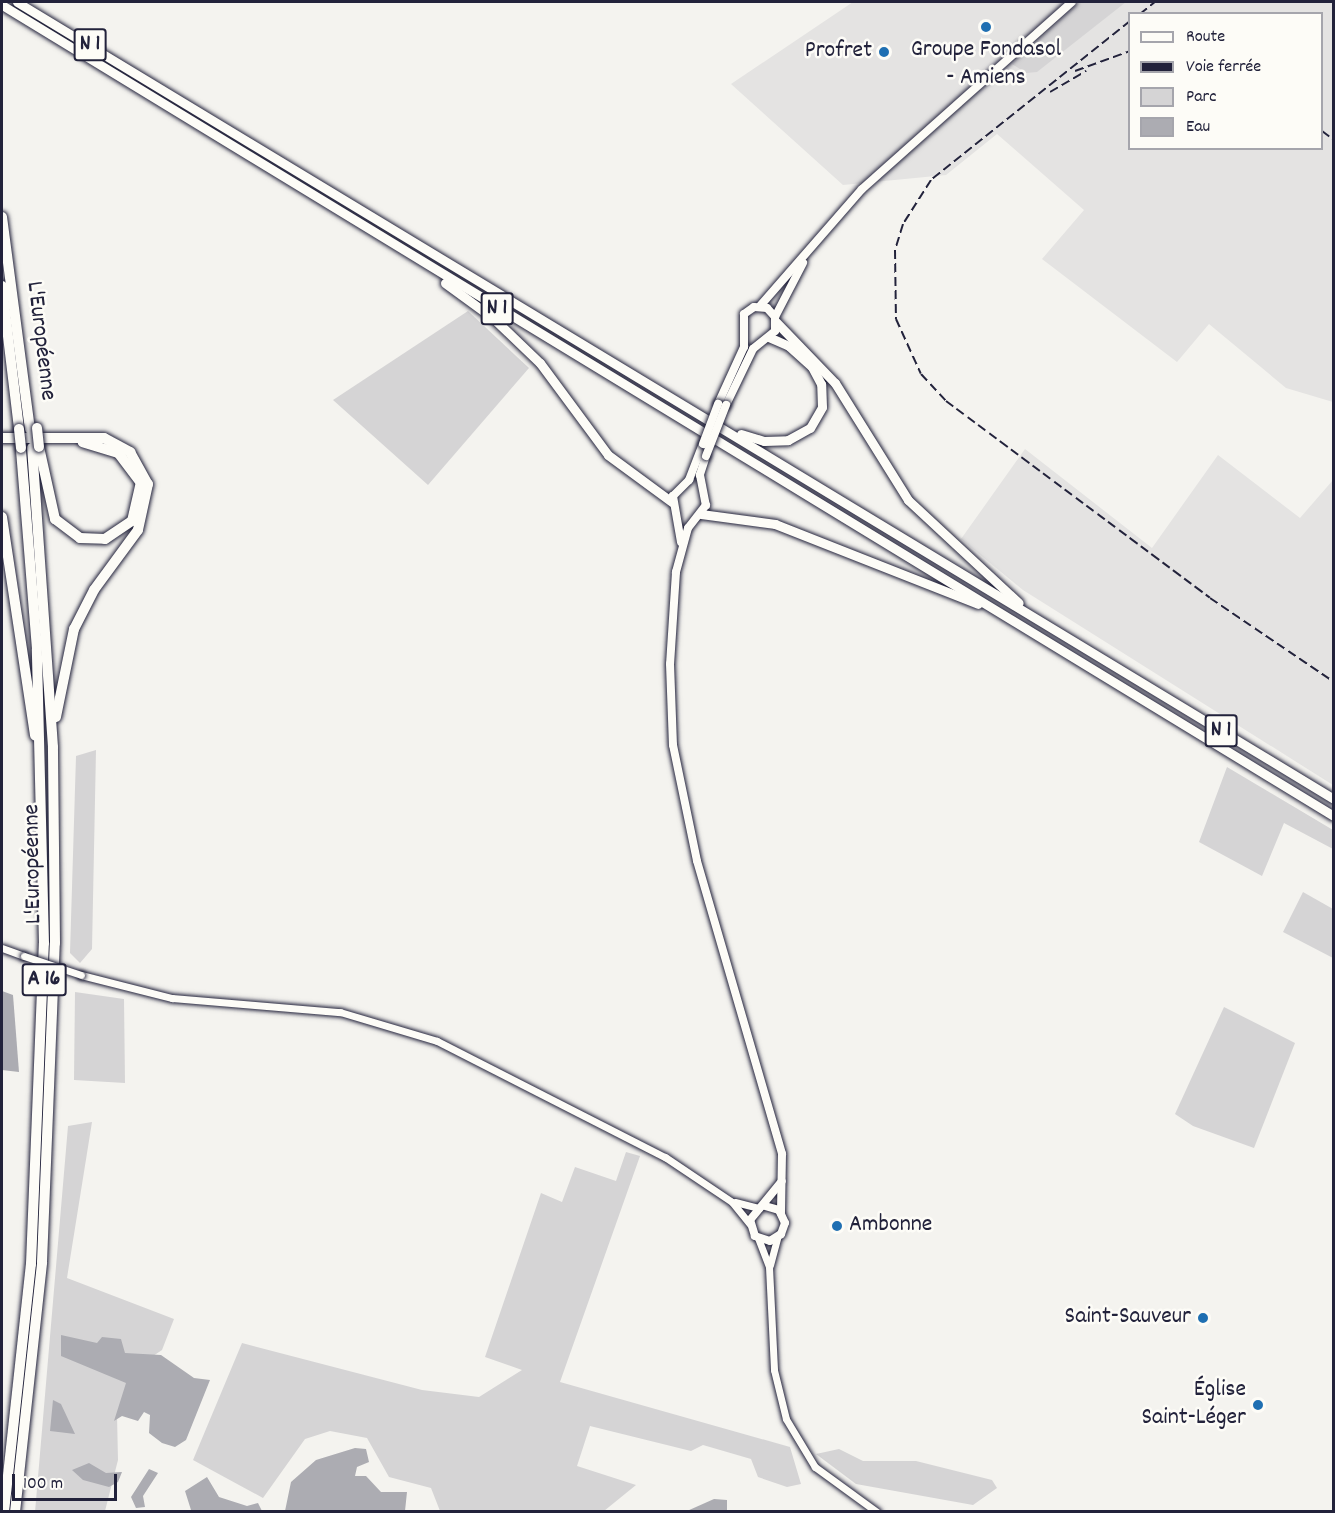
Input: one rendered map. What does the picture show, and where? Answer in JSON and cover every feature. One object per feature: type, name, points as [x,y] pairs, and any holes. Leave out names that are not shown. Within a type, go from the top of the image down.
[{"type":"highway","name":"N 1","points":[[17,2],[1334,799]]},
{"type":"highway","name":"N 1","points":[[2,5],[394,246],[1334,816]]},
{"type":"highway","name":"L'Européenne","points":[[2,217],[26,389],[53,747],[50,1143],[36,1328],[15,1512]]},
{"type":"highway","points":[[394,246],[493,318],[540,363],[608,455],[672,502]]},
{"type":"highway","name":"L'Européenne","points":[[2,286],[29,429]]},
{"type":"highway","points":[[775,320],[826,372],[877,457],[925,519],[1039,620]]},
{"type":"highway","points":[[704,417],[764,441],[788,440],[810,428],[822,407],[818,376],[789,346],[765,339]]},
{"type":"highway","points":[[2,444],[86,442],[118,453],[141,483],[139,506],[129,525],[100,540],[80,538],[63,528],[46,497],[31,448],[29,429]]},
{"type":"highway","points":[[2,438],[105,438],[130,452],[148,484],[138,530],[94,590],[69,641],[53,747]]},
{"type":"highway","name":"L'Européenne","points":[[3,1512],[37,1174],[44,813],[31,448]]},
{"type":"highway","points":[[697,516],[774,524],[995,610]]},
{"type":"highway","points":[[2,517],[44,813]]},
{"type":"main road","points":[[681,544],[706,505],[701,490],[706,456],[722,404],[744,347],[744,314],[760,306],[891,160],[1072,2]]},
{"type":"main road","points":[[784,1177],[750,1224],[758,1238],[777,1238],[784,1227],[781,1213],[784,1177],[779,1143],[697,861],[677,773],[670,664],[681,544],[676,512],[672,502],[685,485],[722,404],[765,339],[809,252]]},
{"type":"main road","points":[[760,306],[775,320]]},
{"type":"main road","points":[[743,332],[765,339]]},
{"type":"main road","points":[[685,485],[701,490]]},
{"type":"main road","points":[[676,512],[697,516]]},
{"type":"main road","points":[[762,1207],[781,1213]]},
{"type":"street","points":[[2,948],[81,975],[172,998],[275,1003],[381,1021],[437,1041],[572,1106],[732,1202],[750,1224]]},
{"type":"street","points":[[732,1202],[762,1207]]},
{"type":"street","points":[[758,1238],[769,1267],[774,1370],[786,1419],[815,1467],[877,1512]]},
{"type":"street","points":[[769,1267],[777,1238]]},
{"type":"shaded area","points":[[853,2],[1333,2],[1333,402],[1286,388],[1209,324],[1177,362],[1042,259],[1084,210],[997,134],[946,175],[843,185],[731,84]]},
{"type":"shaded area","points":[[1025,449],[1152,548],[1218,455],[1300,518],[1333,480],[1333,785],[1023,590],[961,539]]},
{"type":"green space","points":[[1080,2],[1126,2],[1037,72],[1026,73],[1012,64]]},
{"type":"green space","points":[[468,311],[529,368],[428,485],[333,400]]},
{"type":"green space","points":[[96,750],[92,949],[80,963],[70,953],[76,756]]},
{"type":"green space","points":[[1227,767],[1333,830],[1333,849],[1284,823],[1262,876],[1199,842]]},
{"type":"green space","points":[[1303,892],[1333,909],[1333,958],[1283,932]]},
{"type":"green space","points":[[75,992],[124,999],[125,1083],[74,1080]]},
{"type":"green space","points":[[1224,1007],[1295,1043],[1254,1148],[1193,1126],[1175,1114]]},
{"type":"green space","points":[[92,1122],[67,1278],[174,1319],[162,1350],[144,1362],[117,1415],[118,1460],[105,1511],[35,1512],[68,1126]]},
{"type":"green space","points":[[626,1152],[640,1156],[560,1382],[790,1447],[801,1484],[787,1487],[758,1477],[751,1459],[703,1445],[691,1451],[590,1426],[577,1466],[636,1485],[604,1511],[440,1511],[431,1488],[389,1477],[367,1438],[330,1431],[305,1439],[263,1498],[193,1460],[242,1343],[422,1390],[479,1397],[522,1370],[485,1357],[541,1193],[562,1202],[575,1167],[616,1181]]},
{"type":"green space","points":[[839,1449],[863,1461],[916,1461],[992,1480],[997,1488],[973,1505],[856,1484],[816,1454]]},
{"type":"water","points":[[2,991],[13,995],[19,1072],[2,1070]]},
{"type":"water","points":[[61,1335],[97,1343],[102,1337],[121,1339],[125,1353],[161,1355],[194,1378],[210,1380],[186,1440],[175,1447],[162,1443],[149,1433],[150,1415],[144,1412],[138,1421],[122,1416],[114,1421],[126,1383],[61,1356]]},
{"type":"water","points":[[53,1400],[61,1404],[75,1434],[50,1431]]},
{"type":"water","points":[[355,1448],[366,1449],[369,1462],[357,1467],[355,1476],[366,1476],[381,1492],[407,1492],[405,1511],[285,1511],[291,1482],[316,1460]]},
{"type":"water","points":[[89,1463],[106,1473],[122,1472],[118,1482],[109,1487],[83,1480],[72,1470]]},
{"type":"water","points":[[149,1469],[158,1473],[143,1496],[145,1507],[136,1508],[131,1497]]},
{"type":"water","points":[[207,1477],[219,1497],[247,1506],[258,1503],[262,1511],[191,1510],[185,1491]]},
{"type":"water","points":[[714,1499],[727,1500],[727,1511],[687,1511]]},
{"type":"railway","points":[[1142,12],[1155,2]]},
{"type":"railway","points":[[1128,23],[931,180],[903,224],[895,250],[896,319],[921,374],[946,401],[1210,598],[1334,682]]},
{"type":"railway","points":[[1075,71],[1128,52]]},
{"type":"railway","points":[[1050,92],[1086,71]]},
{"type":"railway","points":[[1323,132],[1334,140]]},
{"type":"place","name":"Groupe Fondasol - Amiens","points":[[986,27]]},
{"type":"place","name":"Profret","points":[[884,52]]},
{"type":"place","name":"Ambonne","points":[[837,1226]]},
{"type":"place","name":"Saint-Sauveur","points":[[1203,1318]]},
{"type":"place","name":"Église Saint-Léger","points":[[1258,1405]]}]
